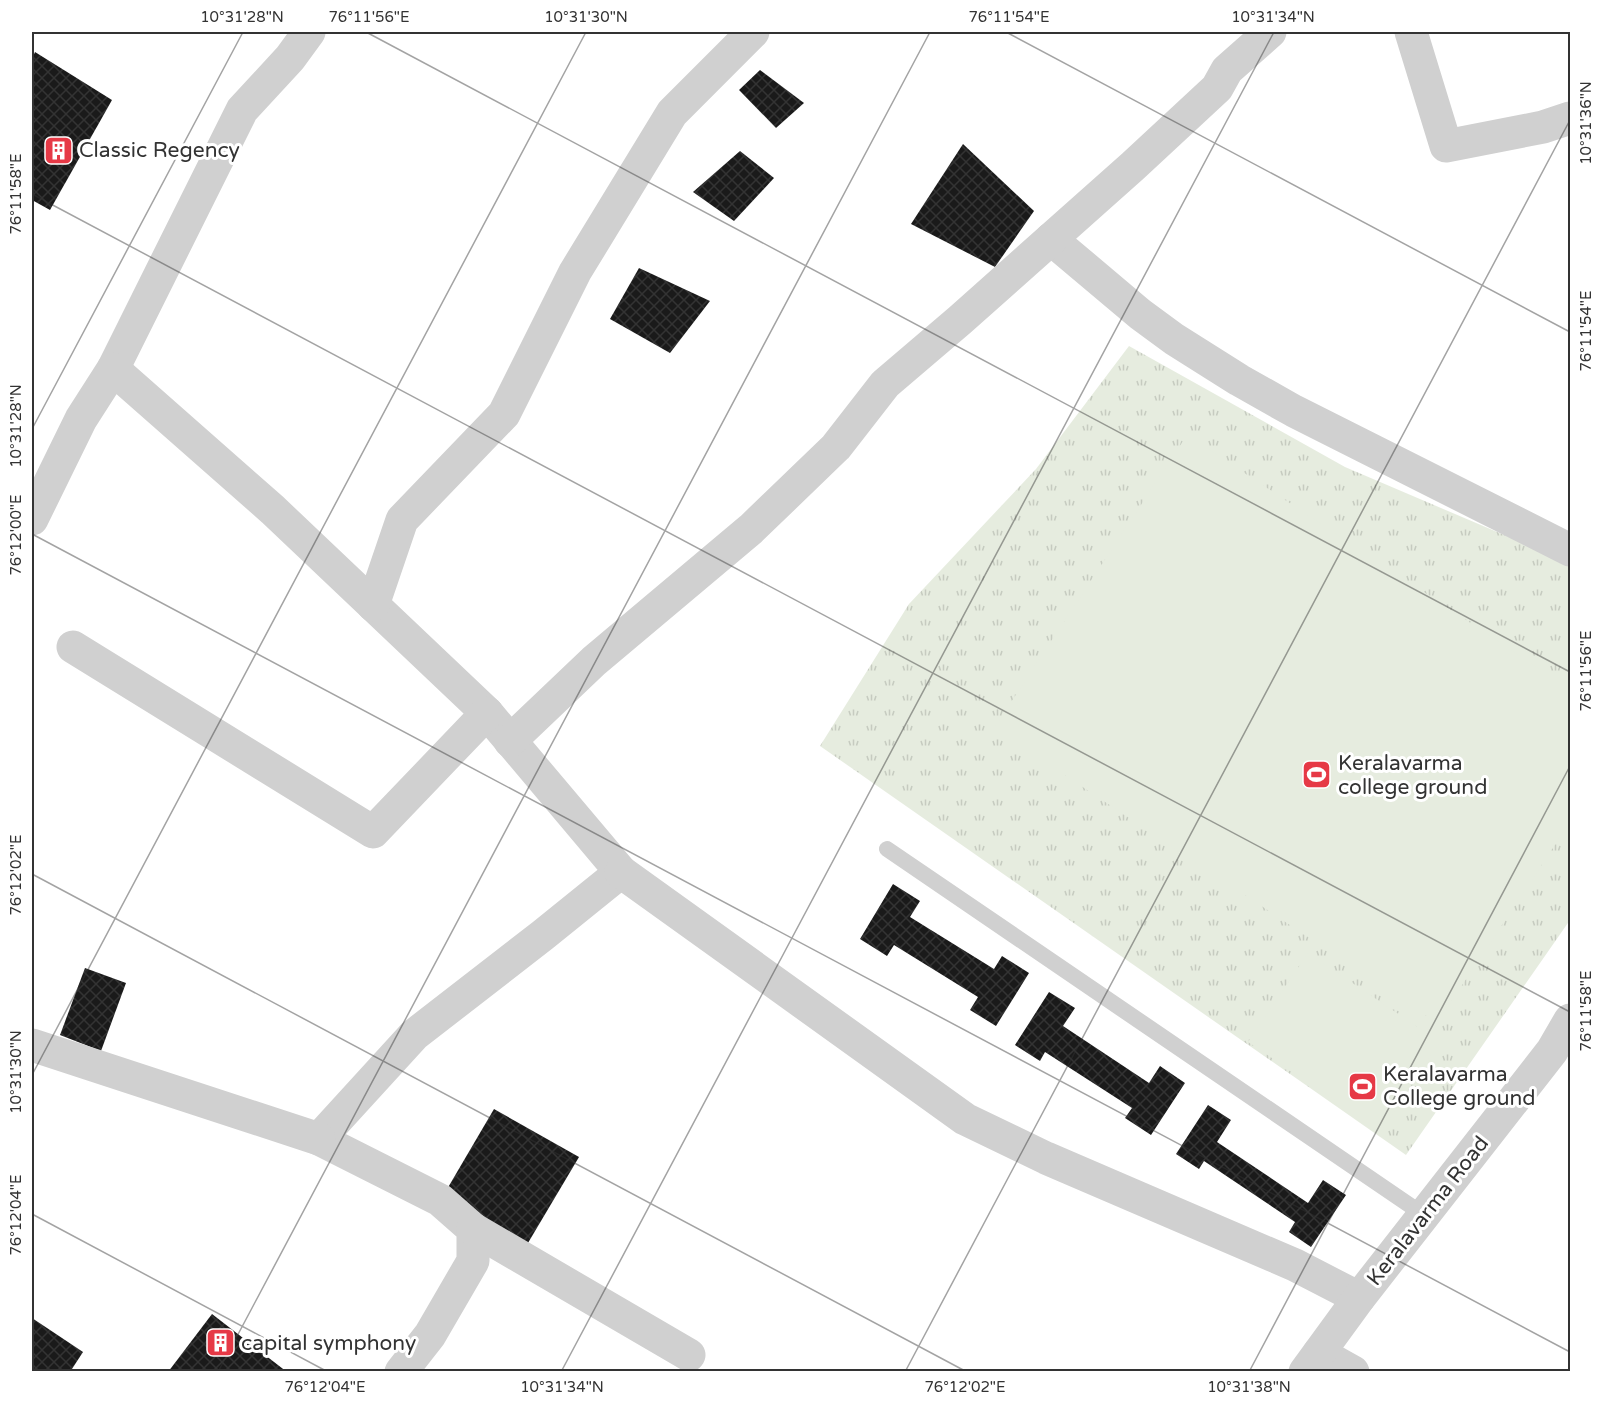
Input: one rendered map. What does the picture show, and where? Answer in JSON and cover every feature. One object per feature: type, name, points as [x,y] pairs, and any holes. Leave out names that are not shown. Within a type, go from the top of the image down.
[{"type":"street","points":[[32,519],[81,419],[114,369],[242,110],[290,58],[309,32]]},
{"type":"street","points":[[373,605],[402,520],[504,414],[575,272],[672,113],[753,32]]},
{"type":"street","points":[[510,741],[594,661],[751,529],[836,447],[885,384],[1051,239],[1217,88],[1227,70],[1270,32]]},
{"type":"street","points":[[1411,32],[1446,146],[1544,127],[1570,118]]},
{"type":"street","points":[[1051,239],[1140,314],[1174,339],[1239,380],[1294,411],[1570,550]]},
{"type":"street","points":[[114,369],[273,510],[487,713],[621,872],[965,1119],[1057,1162],[1295,1265],[1359,1298]]},
{"type":"street","points":[[73,647],[373,832],[487,713]]},
{"type":"street","points":[[319,1139],[414,1035],[621,872]]},
{"type":"street","name":"Keralavarma Road","points":[[1312,1362],[1359,1298],[1552,1051],[1570,1020]]},
{"type":"street","points":[[32,1045],[319,1139],[440,1200],[473,1229],[689,1355]]},
{"type":"street","points":[[402,1371],[430,1335],[473,1261],[473,1229]]},
{"type":"street","points":[[1312,1362],[1353,1371]]},
{"type":"lane","points":[[887,849],[1424,1215]]},
{"type":"green space","points":[[1129,346],[1345,467],[1570,565],[1570,920],[1406,1155],[820,746],[909,604],[1036,469]]},
{"type":"green space","name":"Keralavarma college ground","points":[[1187,435],[1570,689],[1570,822],[1437,1023],[994,728]]},
{"type":"green space","name":"Keralavarma College ground","points":[[1308,953],[1440,1042],[1381,1131],[1248,1042]]},
{"type":"building","name":"Classic Regency","points":[[35,52],[112,100],[50,210],[32,200],[32,59]]},
{"type":"building","points":[[760,70],[804,103],[776,128],[739,90]]},
{"type":"building","points":[[963,144],[1034,211],[995,267],[911,224]]},
{"type":"building","points":[[740,151],[774,178],[734,221],[693,192]]},
{"type":"building","points":[[639,268],[710,301],[670,353],[610,319]]},
{"type":"building","points":[[893,884],[920,901],[910,917],[994,969],[1002,956],[1029,973],[996,1026],[970,1010],[978,997],[894,945],[887,956],[860,939]]},
{"type":"building","points":[[85,968],[126,983],[101,1051],[60,1035]]},
{"type":"building","points":[[1049,992],[1075,1008],[1063,1026],[1149,1083],[1160,1066],[1185,1083],[1151,1135],[1125,1118],[1132,1108],[1045,1052],[1040,1061],[1015,1045]]},
{"type":"building","points":[[1208,1105],[1231,1120],[1217,1142],[1308,1203],[1323,1180],[1346,1195],[1311,1247],[1289,1232],[1295,1222],[1204,1161],[1199,1169],[1176,1154]]},
{"type":"building","points":[[494,1109],[579,1157],[525,1248],[443,1196]]},
{"type":"building","name":"capital symphony","points":[[212,1314],[287,1372],[168,1372]]},
{"type":"building","points":[[32,1318],[83,1352],[70,1372],[32,1372]]},
{"type":"place","name":"Classic Regency","points":[[58,150]]},
{"type":"place","name":"Keralavarma college ground","points":[[1317,775]]},
{"type":"place","name":"Keralavarma College ground","points":[[1362,1086]]},
{"type":"place","name":"capital symphony","points":[[220,1343]]}]
